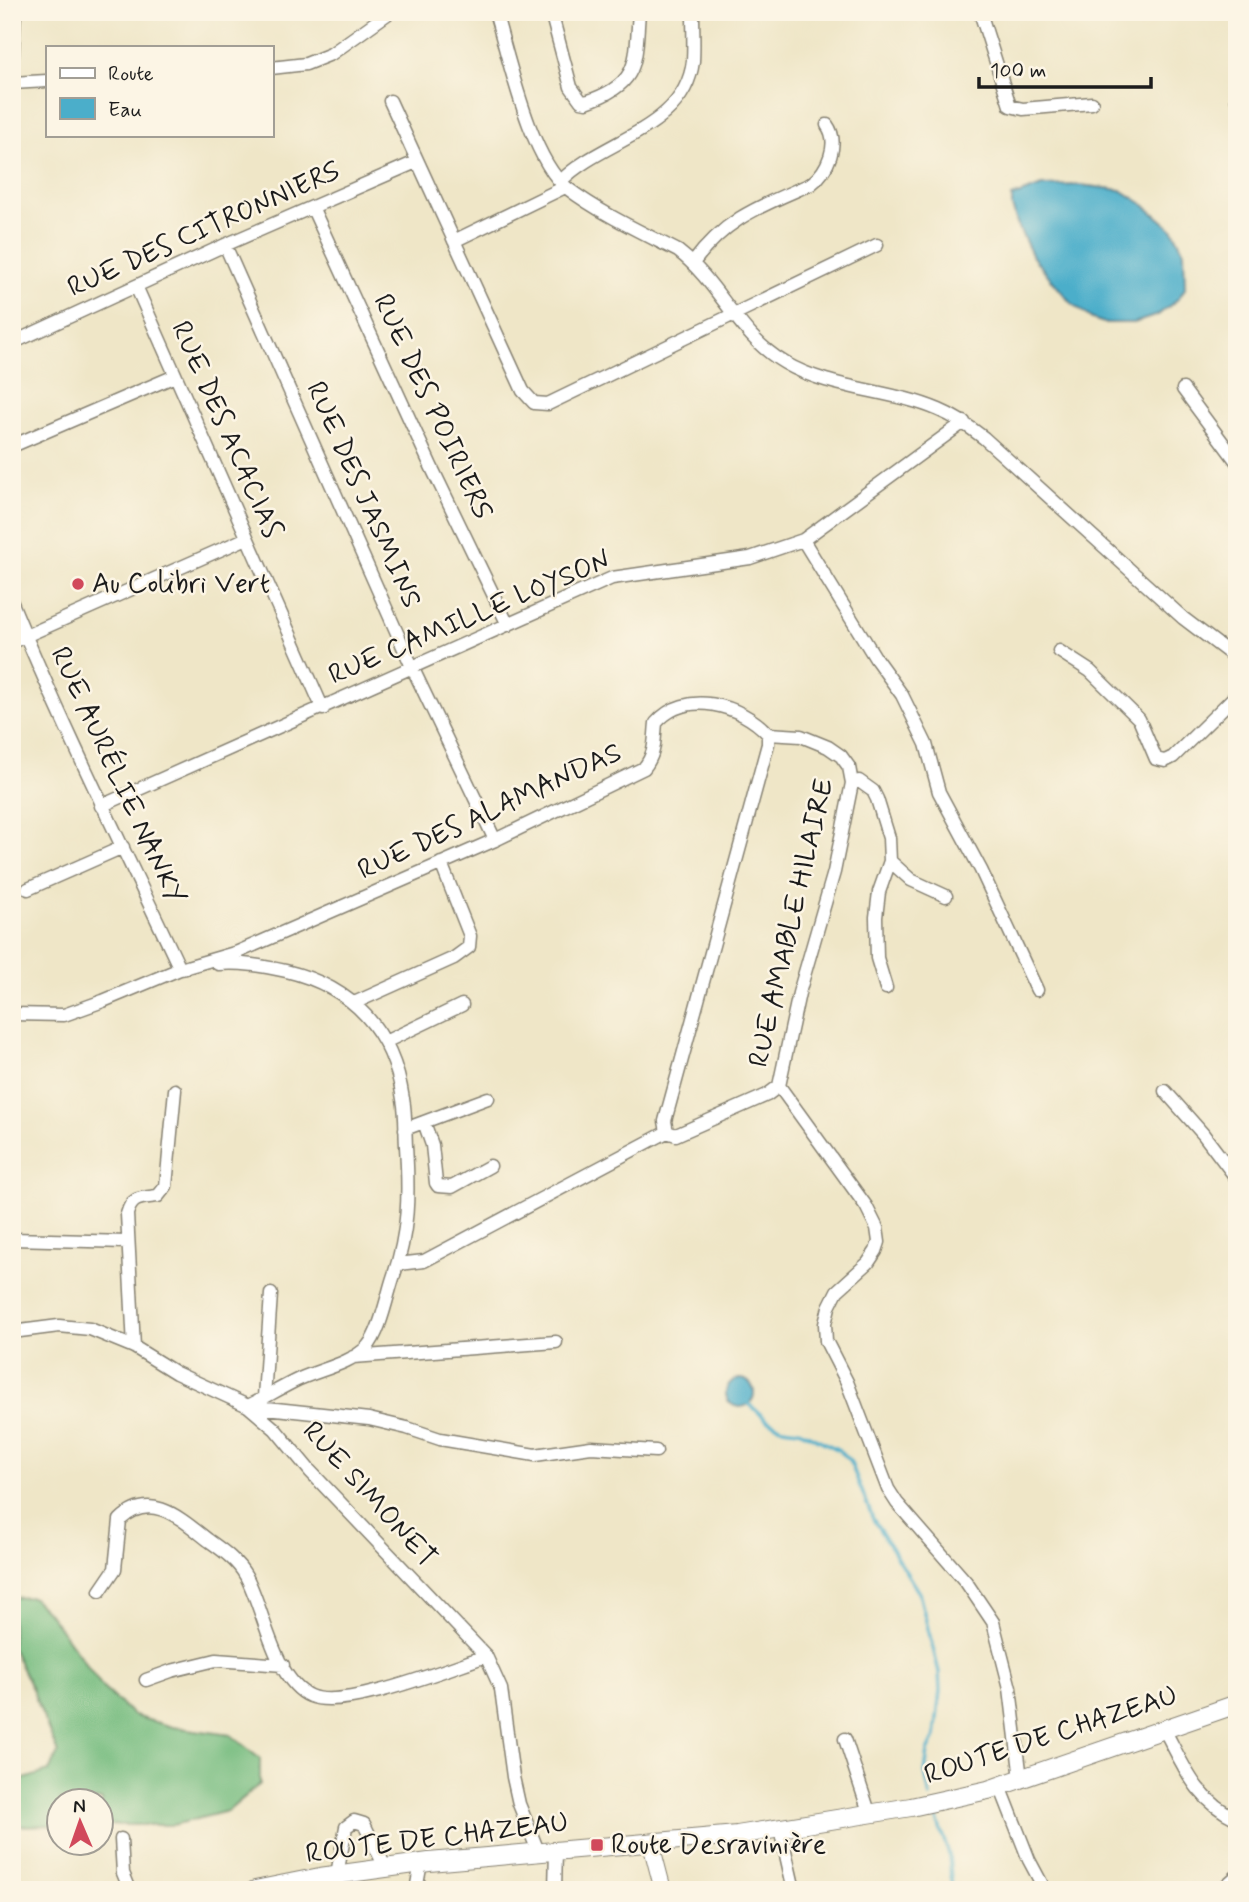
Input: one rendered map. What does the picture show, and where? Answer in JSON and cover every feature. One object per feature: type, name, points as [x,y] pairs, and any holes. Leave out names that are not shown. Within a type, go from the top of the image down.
[{"type":"main road","name":"ROUTE DE CHAZEAU","points":[[255,1890],[385,1867],[651,1844],[870,1815],[952,1799],[1000,1786],[1237,1704]]},
{"type":"street","points":[[12,68],[15,12]]},
{"type":"street","points":[[273,68],[306,64],[331,54],[390,12]]},
{"type":"street","points":[[495,12],[534,141],[545,162],[563,184],[678,251],[693,263],[733,315],[758,342],[784,363],[805,373],[938,409],[964,422],[1183,618],[1237,659]]},
{"type":"street","points":[[551,12],[571,87],[581,101],[586,102],[621,84],[631,75],[635,62],[639,12]]},
{"type":"street","points":[[454,241],[563,184],[575,167],[663,117],[682,95],[692,63],[693,12]]},
{"type":"street","points":[[981,12],[1010,107],[1023,109],[1092,103]]},
{"type":"street","points":[[12,83],[46,81]]},
{"type":"street","points":[[1237,89],[1237,101]]},
{"type":"street","points":[[390,100],[416,162],[523,391],[534,403],[548,404],[877,245]]},
{"type":"street","points":[[693,263],[716,236],[742,215],[811,184],[820,177],[829,158],[833,140],[833,133],[827,125]]},
{"type":"street","name":"RUE DES CITRONNIERS","points":[[12,343],[416,162]]},
{"type":"street","name":"RUE DES POIRIERS","points":[[313,209],[431,466],[508,625]]},
{"type":"street","name":"RUE DES JASMINS","points":[[225,246],[413,668],[495,839]]},
{"type":"street","name":"RUE DES ACACIAS","points":[[136,286],[323,709]]},
{"type":"street","points":[[12,446],[175,376]]},
{"type":"street","points":[[1183,389],[1237,462]]},
{"type":"street","name":"RUE CAMILLE LOYSON","points":[[101,806],[612,578],[750,558],[803,540],[964,422]]},
{"type":"street","points":[[12,642],[247,538]]},
{"type":"street","points":[[803,540],[876,659],[902,695],[926,744],[939,792],[981,870],[1037,990]]},
{"type":"street","name":"RUE AURÉLIE NANKY","points":[[12,603],[101,806],[180,969]]},
{"type":"street","points":[[1059,651],[1090,671],[1139,719],[1156,759],[1165,761],[1173,757],[1237,694]]},
{"type":"street","name":"RUE DES ALAMANDAS","points":[[12,1014],[64,1015],[103,1002],[180,969],[238,952],[495,839],[644,768],[652,759],[656,745],[656,723],[663,715],[676,708],[695,703],[732,709],[761,726],[768,734]]},
{"type":"street","points":[[666,1126],[768,744],[768,734]]},
{"type":"street","name":"RUE AMABLE HILAIRE","points":[[398,1264],[424,1261],[666,1126],[677,1135],[767,1095],[779,1086],[799,993],[834,872],[852,783],[849,767],[841,756],[828,747],[801,736],[768,734]]},
{"type":"street","points":[[852,783],[859,781],[867,786],[877,799],[888,829],[890,861],[879,892],[876,917],[877,958],[886,988]]},
{"type":"street","points":[[28,889],[123,847]]},
{"type":"street","points":[[890,861],[911,880],[946,896]]},
{"type":"street","points":[[354,1003],[454,958],[469,947],[470,936],[441,863]]},
{"type":"street","points":[[180,969],[232,963],[259,965],[307,977],[348,998],[380,1031],[392,1057],[403,1098],[407,1225],[398,1264],[368,1346],[352,1357],[296,1381],[248,1406]]},
{"type":"street","points":[[385,1042],[462,1005]]},
{"type":"street","points":[[779,1086],[866,1206],[877,1228],[876,1251],[868,1263],[837,1291],[829,1307],[825,1324],[826,1341],[847,1382],[888,1489],[897,1503],[966,1582],[993,1622],[1010,1688],[1021,1779]]},
{"type":"street","points":[[134,1347],[127,1214],[130,1205],[140,1197],[158,1196],[166,1185],[175,1090]]},
{"type":"street","points":[[1165,1091],[1203,1134],[1237,1179]]},
{"type":"street","points":[[405,1129],[488,1098]]},
{"type":"street","points":[[424,1122],[432,1145],[438,1186],[452,1187],[490,1166]]},
{"type":"street","points":[[12,1239],[127,1242]]},
{"type":"street","points":[[264,1397],[271,1294]]},
{"type":"street","name":"RUE SIMONET","points":[[12,1332],[59,1326],[90,1329],[134,1347],[176,1373],[248,1406],[275,1429],[310,1471],[486,1656],[502,1689],[519,1804],[547,1851]]},
{"type":"street","points":[[352,1357],[556,1342]]},
{"type":"street","points":[[248,1406],[369,1419],[407,1427],[440,1439],[535,1455],[592,1447],[656,1451]]},
{"type":"street","points":[[100,1591],[115,1569],[120,1520],[128,1512],[140,1507],[159,1508],[183,1519],[226,1553],[246,1577],[283,1665],[294,1685],[310,1696],[323,1700],[344,1698],[392,1687],[486,1656]]},
{"type":"street","points":[[146,1680],[216,1660],[283,1665]]},
{"type":"street","points":[[1164,1729],[1200,1793],[1224,1813],[1237,1819]]},
{"type":"street","points":[[845,1739],[870,1815]]},
{"type":"street","points":[[1000,1786],[1029,1860],[1045,1890]]},
{"type":"street","points":[[337,1874],[346,1827],[355,1821],[364,1824],[385,1867]]},
{"type":"street","points":[[780,1829],[794,1890]]},
{"type":"street","points":[[121,1839],[123,1873],[130,1890]]},
{"type":"street","points":[[651,1844],[663,1890]]},
{"type":"street","points":[[547,1851],[555,1890]]},
{"type":"street","points":[[416,1890],[421,1863]]},
{"type":"street","points":[[1221,1890],[1237,1876]]},
{"type":"green space","points":[[32,1597],[50,1615],[104,1689],[134,1716],[173,1727],[231,1735],[260,1759],[260,1784],[228,1811],[173,1825],[116,1825],[116,1786],[46,1786],[46,1825],[12,1826],[12,1783],[49,1771],[58,1753],[12,1648],[12,1598]]},
{"type":"water","points":[[1080,185],[1121,190],[1143,204],[1173,230],[1184,252],[1185,288],[1179,298],[1158,315],[1134,323],[1104,323],[1092,319],[1070,302],[1033,257],[1018,226],[1012,197],[1042,186]]},
{"type":"water","points":[[740,1379],[750,1383],[754,1393],[750,1403],[740,1407],[730,1403],[726,1393],[730,1383]]},
{"type":"waterway","points":[[749,1404],[768,1421],[783,1428],[799,1430],[839,1450],[850,1461],[873,1519],[919,1593],[939,1672],[940,1691],[935,1737],[928,1751],[925,1773],[930,1797]]},
{"type":"waterway","points":[[933,1808],[949,1854],[952,1890]]},
{"type":"place","name":"Au Colibri Vert","points":[[78,584]]},
{"type":"place","name":"Route Desravinière","points":[[597,1845]]}]
